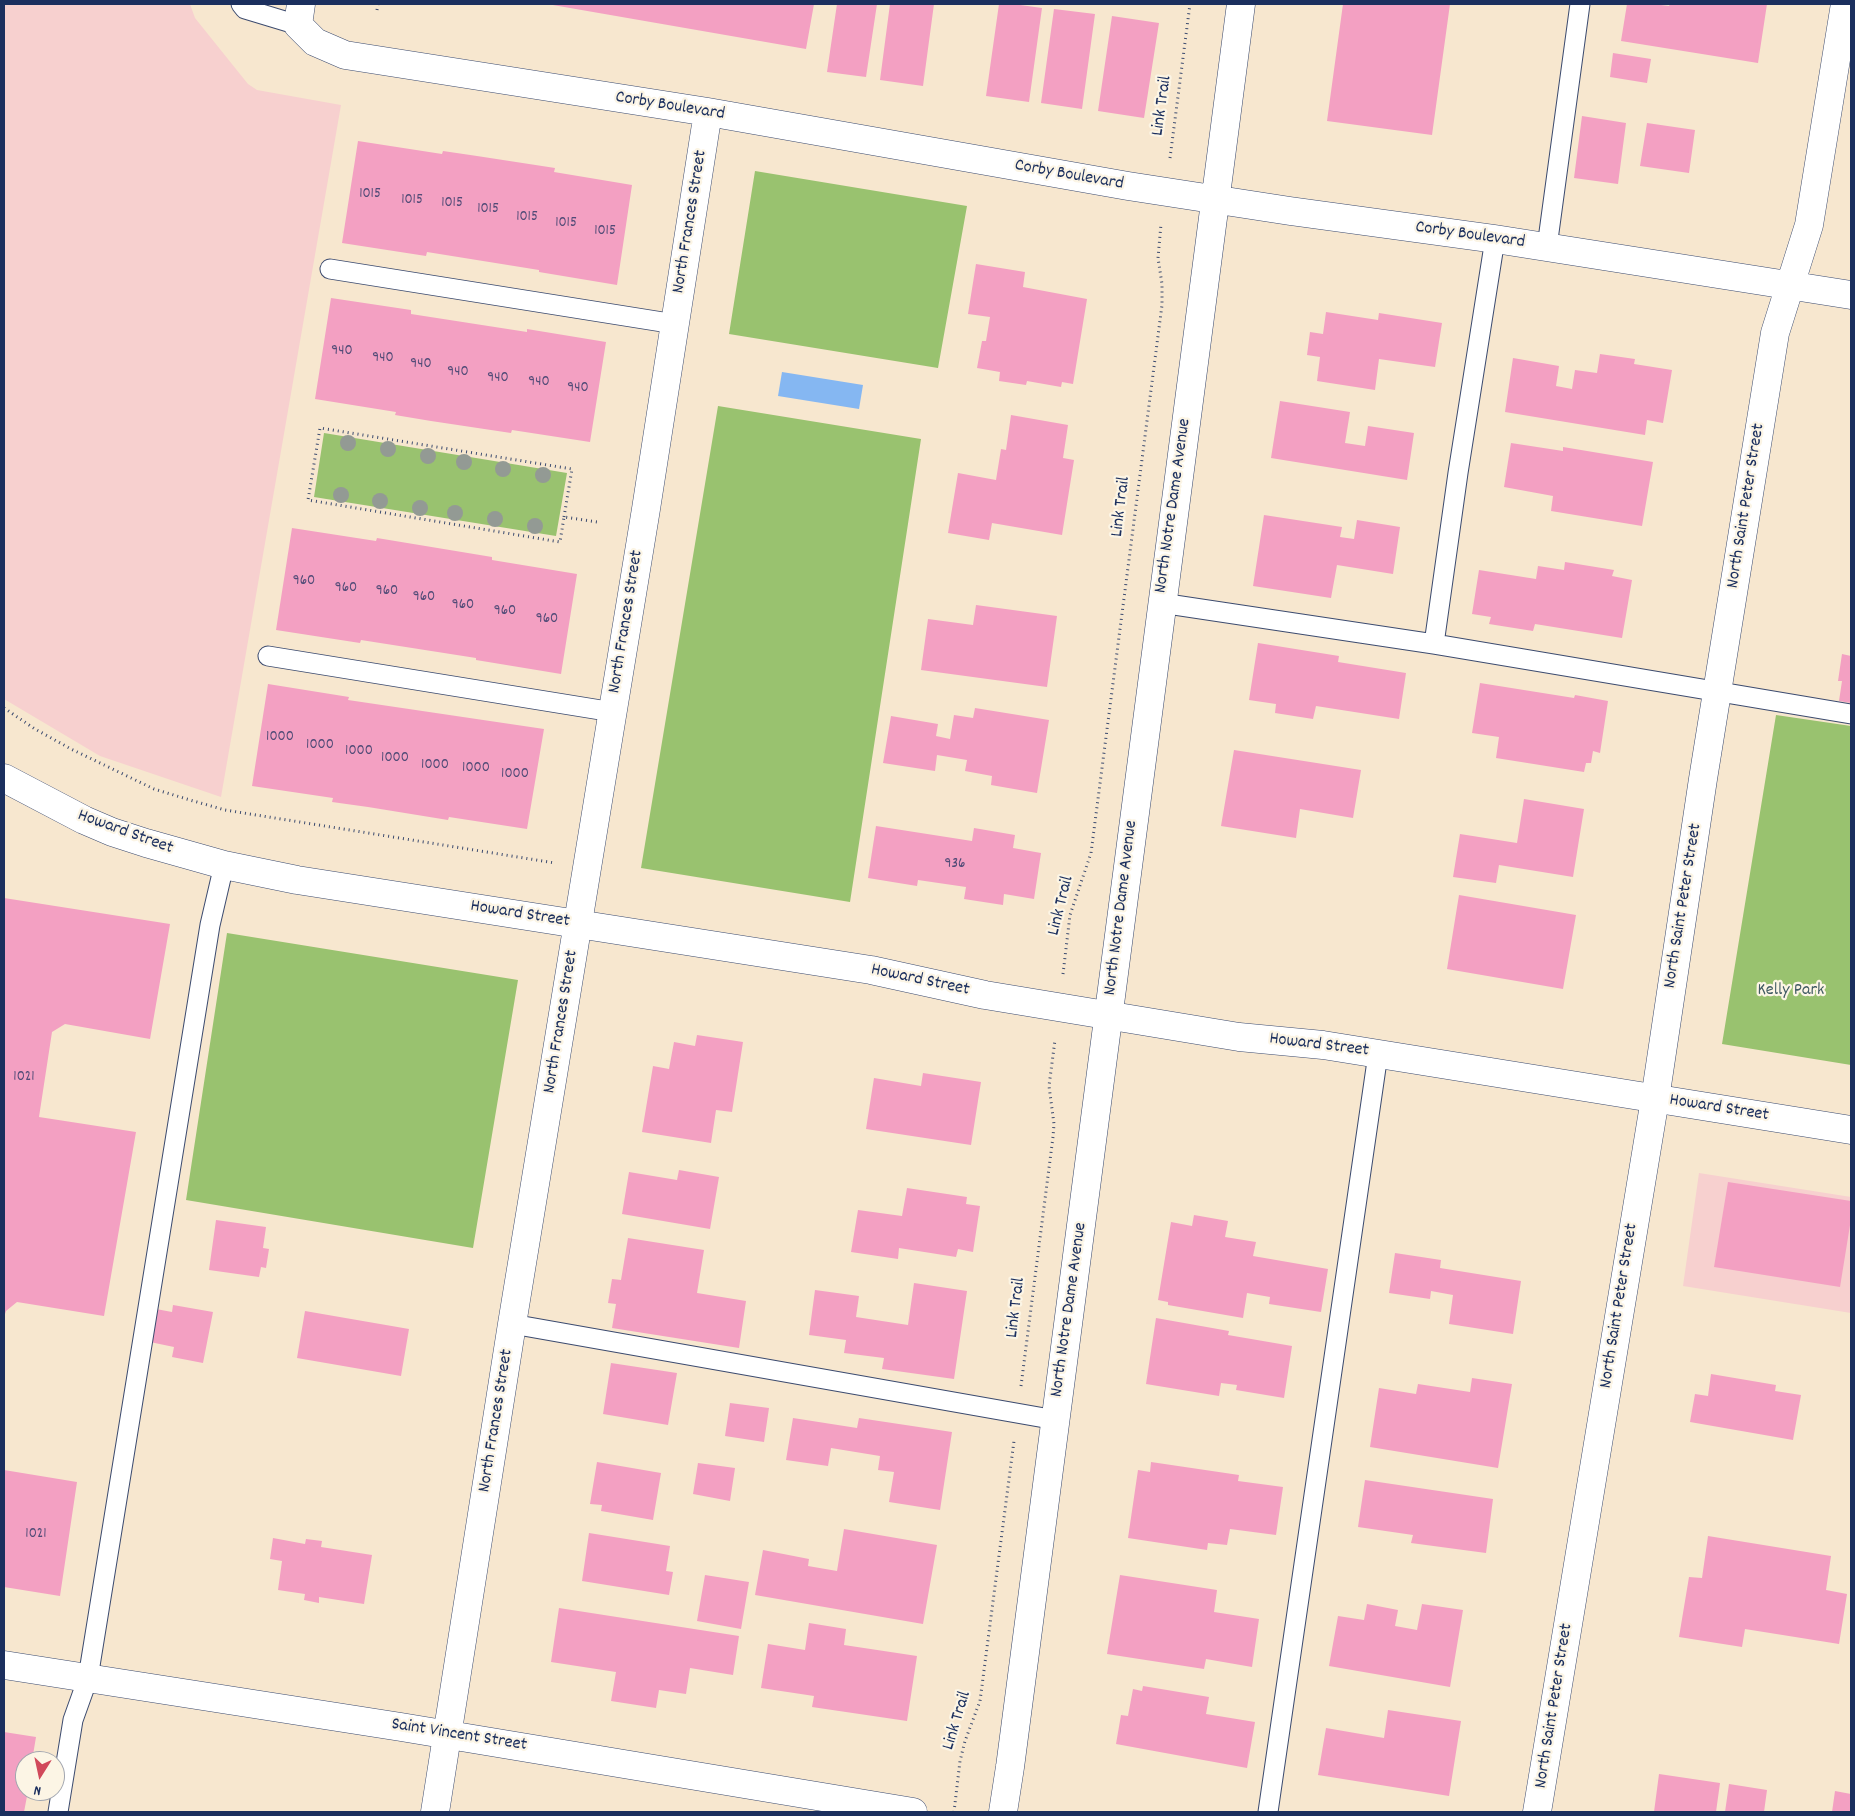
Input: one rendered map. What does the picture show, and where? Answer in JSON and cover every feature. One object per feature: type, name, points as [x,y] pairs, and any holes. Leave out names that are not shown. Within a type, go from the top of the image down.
[{"type":"street","name":"North Notre Dame Avenue","points":[[1003,1812],[1241,4]]},
{"type":"street","name":"North Saint Peter Street","points":[[1537,1812],[1655,1099],[1701,788],[1775,333],[1809,225],[1845,4]]},
{"type":"street","name":"Corby Boulevard","points":[[300,15],[315,42],[345,55],[708,112],[1216,199],[1495,239],[1851,295]]},
{"type":"street","name":"North Frances Street","points":[[435,1812],[708,112]]},
{"type":"street","name":"Howard Street","points":[[4,778],[84,820],[112,832],[224,865],[297,880],[871,970],[985,995],[1239,1037],[1323,1045],[1851,1130]]},
{"type":"street","name":"Saint Vincent Street","points":[[4,1665],[447,1734],[913,1812]]},
{"type":"lane","points":[[241,4],[245,8],[300,15]]},
{"type":"lane","points":[[1547,247],[1580,4]]},
{"type":"lane","points":[[1434,644],[1458,473],[1495,239]]},
{"type":"lane","points":[[330,269],[675,324]]},
{"type":"lane","points":[[1161,603],[1434,644],[1851,714]]},
{"type":"lane","points":[[268,656],[612,712]]},
{"type":"lane","points":[[58,1812],[73,1720],[88,1678],[210,925],[224,865]]},
{"type":"lane","points":[[1268,1812],[1378,1054]]},
{"type":"lane","points":[[512,1324],[1056,1420]]},
{"type":"path","points":[[377,10],[378,4]]},
{"type":"path","name":"Link Trail","points":[[954,1812],[960,1761],[965,1741],[980,1701],[1054,1137],[1049,1086],[1070,915],[1090,853],[1162,305],[1162,284],[1158,258],[1190,4]]},
{"type":"path","points":[[320,428],[572,469],[564,516],[560,542],[308,500],[320,428]]},
{"type":"path","points":[[564,516],[596,522]]},
{"type":"path","points":[[4,708],[71,749],[123,775],[154,789],[225,810],[557,863]]},
{"type":"shaded area","points":[[4,4],[190,4],[195,18],[248,84],[257,90],[341,105],[221,797],[100,756],[4,699]]},
{"type":"shaded area","points":[[1699,1173],[1851,1197],[1851,1313],[1683,1286]]},
{"type":"green space","points":[[755,171],[967,206],[938,368],[729,334]]},
{"type":"green space","points":[[718,406],[921,439],[850,902],[641,868]]},
{"type":"green space","points":[[324,433],[567,473],[556,536],[314,497]]},
{"type":"green space","name":"Kelly Park","points":[[1776,715],[1851,726],[1851,1065],[1722,1044]]},
{"type":"green space","points":[[227,933],[518,980],[473,1248],[186,1200]]},
{"type":"water","points":[[782,372],[863,385],[859,409],[778,396]]},
{"type":"building","points":[[547,4],[814,4],[806,49]]},
{"type":"building","points":[[837,4],[877,4],[866,77],[827,72]]},
{"type":"building","points":[[890,4],[934,4],[923,86],[880,80]]},
{"type":"building","points":[[999,4],[1042,8],[1029,102],[986,96]]},
{"type":"building","points":[[1343,4],[1450,4],[1432,135],[1327,121]]},
{"type":"building","points":[[1627,4],[1669,6],[1670,4],[1767,4],[1758,63],[1621,41]]},
{"type":"building","points":[[1054,9],[1095,14],[1082,109],[1041,103]]},
{"type":"building","points":[[1112,16],[1159,23],[1144,118],[1098,111]]},
{"type":"building","points":[[1613,53],[1651,59],[1647,83],[1610,77]]},
{"type":"building","points":[[1582,116],[1626,123],[1618,184],[1574,178]]},
{"type":"building","points":[[1647,123],[1695,130],[1689,173],[1640,166]]},
{"type":"building","points":[[358,141],[442,154],[443,151],[555,168],[554,172],[632,185],[617,285],[427,252],[426,256],[342,243]]},
{"type":"building","points":[[976,264],[1025,272],[1023,287],[1087,299],[1073,384],[1062,382],[1061,387],[1027,381],[1026,385],[999,381],[1000,372],[977,368],[982,341],[986,341],[990,317],[968,314]]},
{"type":"building","points":[[331,298],[411,310],[411,314],[527,332],[527,329],[606,342],[590,442],[512,430],[511,433],[431,421],[395,415],[396,412],[315,399]]},
{"type":"building","points":[[1326,312],[1378,320],[1379,313],[1442,323],[1435,367],[1379,359],[1375,390],[1317,381],[1320,357],[1307,355],[1310,332],[1323,334]]},
{"type":"building","points":[[1600,354],[1635,359],[1634,364],[1672,370],[1663,423],[1647,420],[1645,435],[1505,412],[1513,358],[1559,366],[1556,386],[1572,389],[1575,370],[1597,373]]},
{"type":"building","points":[[1280,401],[1350,412],[1345,443],[1365,446],[1368,426],[1414,433],[1407,480],[1271,458]]},
{"type":"building","points":[[1011,415],[1068,425],[1063,458],[1074,460],[1062,535],[992,523],[989,540],[948,533],[958,473],[996,480],[1001,449],[1006,450]]},
{"type":"building","points":[[1511,443],[1563,451],[1563,447],[1653,462],[1642,526],[1551,511],[1553,496],[1504,487]]},
{"type":"building","points":[[1264,515],[1342,527],[1340,537],[1354,539],[1357,520],[1400,527],[1393,574],[1337,565],[1331,598],[1253,586]]},
{"type":"building","points":[[292,528],[376,541],[377,538],[492,557],[492,560],[577,574],[561,674],[476,660],[476,658],[361,640],[360,643],[276,630]]},
{"type":"building","points":[[1565,562],[1614,570],[1612,576],[1632,580],[1622,638],[1535,624],[1533,631],[1489,624],[1491,617],[1472,614],[1479,570],[1536,579],[1538,566],[1564,570]]},
{"type":"building","points":[[976,605],[1057,616],[1047,687],[921,670],[928,619],[973,625]]},
{"type":"building","points":[[1258,643],[1339,656],[1338,662],[1406,673],[1399,719],[1316,706],[1313,719],[1275,713],[1276,704],[1249,700]]},
{"type":"building","points":[[1842,654],[1851,656],[1851,703],[1839,701],[1842,681],[1838,681]]},
{"type":"building","points":[[1480,683],[1574,698],[1575,695],[1608,701],[1600,753],[1593,751],[1591,763],[1586,763],[1584,772],[1496,758],[1499,737],[1472,733]]},
{"type":"building","points":[[268,684],[349,697],[348,700],[544,729],[527,829],[449,817],[448,820],[332,802],[333,798],[252,786]]},
{"type":"building","points":[[975,708],[1049,720],[1037,793],[991,785],[992,776],[965,771],[967,760],[937,755],[935,771],[883,763],[891,716],[938,724],[936,736],[950,739],[954,715],[973,718]]},
{"type":"building","points":[[1234,750],[1361,770],[1353,818],[1300,809],[1296,838],[1221,826]]},
{"type":"building","points":[[1524,799],[1584,809],[1573,877],[1499,865],[1496,883],[1453,877],[1460,834],[1517,843]]},
{"type":"building","points":[[876,826],[972,841],[974,828],[1015,835],[1013,848],[1041,853],[1034,899],[1004,894],[1003,905],[964,899],[966,887],[918,880],[917,886],[868,878]]},
{"type":"building","points":[[1459,895],[1576,915],[1563,989],[1447,969]]},
{"type":"building","points":[[4,898],[170,924],[150,1039],[65,1024],[52,1032],[39,1117],[136,1132],[104,1316],[17,1302],[6,1311],[4,1317]]},
{"type":"building","points":[[697,1035],[743,1042],[732,1112],[716,1110],[711,1143],[642,1132],[653,1066],[669,1069],[674,1042],[695,1046]]},
{"type":"building","points":[[923,1073],[981,1082],[971,1145],[866,1129],[874,1078],[921,1086]]},
{"type":"building","points":[[679,1170],[719,1177],[710,1229],[622,1214],[629,1172],[677,1180]]},
{"type":"building","points":[[1728,1182],[1851,1201],[1851,1219],[1840,1287],[1714,1267]]},
{"type":"building","points":[[907,1188],[967,1197],[966,1204],[980,1206],[973,1252],[958,1249],[956,1257],[899,1248],[898,1259],[851,1252],[858,1210],[902,1216]]},
{"type":"building","points":[[1194,1215],[1228,1221],[1225,1237],[1256,1242],[1253,1256],[1328,1269],[1321,1312],[1269,1304],[1270,1297],[1247,1293],[1243,1318],[1168,1305],[1168,1302],[1158,1300],[1171,1222],[1192,1226]]},
{"type":"building","points":[[216,1220],[266,1227],[263,1248],[269,1249],[266,1268],[261,1267],[259,1277],[209,1270]]},
{"type":"building","points":[[628,1238],[704,1250],[697,1293],[746,1301],[739,1348],[612,1328],[616,1304],[608,1303],[612,1279],[621,1280]]},
{"type":"building","points":[[1395,1253],[1441,1260],[1440,1268],[1521,1281],[1513,1334],[1449,1324],[1453,1295],[1431,1291],[1430,1299],[1389,1293]]},
{"type":"building","points":[[914,1283],[967,1291],[954,1379],[882,1369],[884,1358],[844,1353],[846,1340],[809,1335],[815,1290],[859,1296],[856,1317],[908,1325]]},
{"type":"building","points":[[173,1305],[213,1312],[203,1363],[172,1357],[174,1347],[150,1342],[156,1309],[172,1312]]},
{"type":"building","points":[[305,1311],[409,1329],[401,1376],[297,1358]]},
{"type":"building","points":[[1156,1318],[1229,1331],[1228,1335],[1292,1346],[1284,1398],[1236,1390],[1237,1385],[1221,1383],[1219,1396],[1146,1384]]},
{"type":"building","points":[[611,1363],[677,1373],[668,1425],[603,1414]]},
{"type":"building","points":[[1711,1374],[1776,1385],[1775,1391],[1801,1395],[1793,1440],[1690,1422],[1695,1394],[1708,1396]]},
{"type":"building","points":[[1472,1378],[1512,1384],[1498,1468],[1370,1447],[1379,1388],[1416,1394],[1418,1384],[1470,1392]]},
{"type":"building","points":[[730,1403],[769,1408],[764,1442],[725,1436]]},
{"type":"building","points":[[793,1418],[857,1428],[859,1418],[952,1432],[940,1510],[889,1502],[894,1472],[878,1470],[880,1456],[831,1448],[828,1466],[786,1460]]},
{"type":"building","points":[[597,1462],[661,1473],[653,1520],[601,1511],[602,1505],[590,1504]]},
{"type":"building","points":[[1151,1462],[1239,1475],[1238,1481],[1283,1487],[1276,1535],[1230,1529],[1227,1545],[1208,1543],[1207,1550],[1128,1538],[1138,1470],[1150,1472]]},
{"type":"building","points":[[698,1463],[735,1468],[730,1501],[693,1494]]},
{"type":"building","points":[[4,1470],[77,1482],[60,1596],[4,1587]]},
{"type":"building","points":[[1365,1480],[1493,1499],[1486,1553],[1411,1543],[1413,1535],[1358,1527]]},
{"type":"building","points":[[844,1529],[937,1545],[923,1624],[755,1595],[763,1550],[809,1559],[808,1566],[837,1571]]},
{"type":"building","points":[[589,1533],[670,1546],[666,1571],[673,1572],[669,1595],[582,1581]]},
{"type":"building","points":[[1708,1536],[1831,1556],[1826,1590],[1847,1594],[1839,1644],[1745,1629],[1742,1647],[1679,1637],[1689,1577],[1702,1578]]},
{"type":"building","points":[[273,1538],[305,1544],[306,1539],[322,1541],[321,1547],[372,1555],[364,1604],[319,1597],[319,1603],[304,1600],[305,1594],[278,1590],[282,1561],[270,1559]]},
{"type":"building","points":[[705,1575],[749,1582],[741,1629],[697,1621]]},
{"type":"building","points":[[1120,1575],[1217,1590],[1214,1612],[1259,1619],[1252,1667],[1206,1659],[1204,1669],[1107,1654]]},
{"type":"building","points":[[1367,1604],[1398,1610],[1395,1626],[1417,1630],[1422,1604],[1463,1610],[1450,1687],[1329,1666],[1338,1616],[1364,1620]]},
{"type":"building","points":[[559,1608],[739,1636],[733,1675],[690,1668],[686,1694],[659,1690],[656,1708],[611,1701],[616,1672],[551,1662]]},
{"type":"building","points":[[809,1623],[846,1629],[844,1645],[917,1656],[907,1721],[812,1707],[814,1696],[761,1688],[768,1644],[805,1650]]},
{"type":"building","points":[[1143,1686],[1209,1697],[1206,1714],[1255,1722],[1247,1768],[1116,1744],[1121,1715],[1128,1716],[1133,1689],[1142,1691]]},
{"type":"building","points":[[1388,1710],[1461,1721],[1449,1796],[1318,1775],[1326,1728],[1384,1738]]},
{"type":"building","points":[[4,1732],[36,1737],[34,1751],[15,1751],[15,1801],[26,1801],[24,1812],[4,1812]]},
{"type":"building","points":[[1659,1774],[1720,1783],[1716,1812],[1654,1812]]},
{"type":"building","points":[[1729,1784],[1767,1790],[1764,1812],[1725,1812]]},
{"type":"building","points":[[1835,1791],[1851,1794],[1851,1812],[1832,1812]]}]
